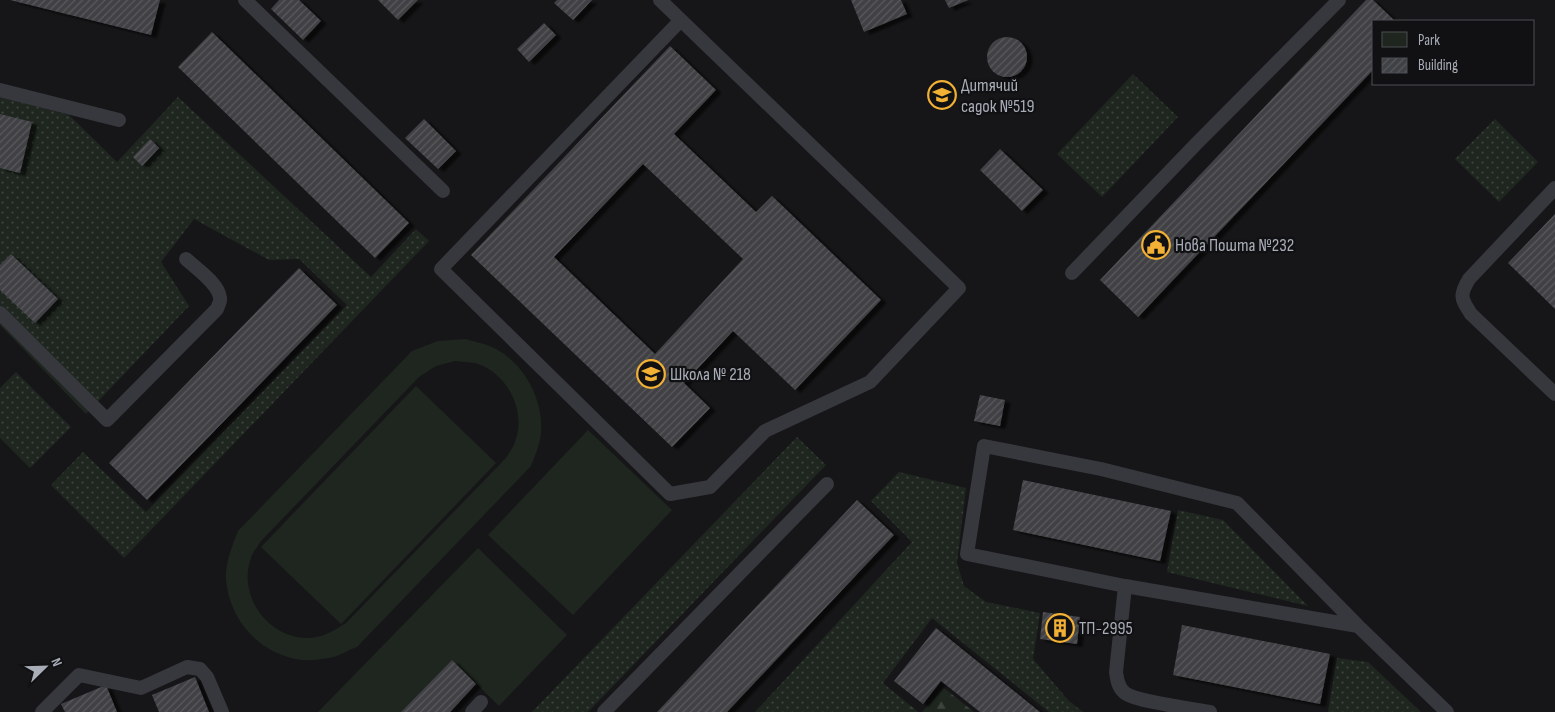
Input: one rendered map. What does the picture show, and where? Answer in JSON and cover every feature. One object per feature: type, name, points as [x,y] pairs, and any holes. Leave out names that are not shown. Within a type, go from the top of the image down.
[{"type":"lane","points":[[245,0],[443,191]]},
{"type":"lane","points":[[660,0],[958,288],[870,382],[765,431],[710,487],[670,494],[441,269],[680,20]]},
{"type":"lane","points":[[1072,273],[1196,144],[1339,0]]},
{"type":"lane","points":[[0,90],[119,120]]},
{"type":"lane","points":[[1555,188],[1469,279],[1462,290],[1463,302],[1471,314],[1555,394]]},
{"type":"lane","points":[[0,314],[107,420],[217,309],[221,300],[219,292],[215,286],[186,260]]},
{"type":"lane","points":[[1358,626],[1126,586],[966,554],[984,446],[1101,469],[1237,503],[1358,626],[1447,712]]},
{"type":"lane","points":[[604,712],[828,484]]},
{"type":"lane","points":[[1126,586],[1116,672],[1117,683],[1124,693],[1136,698],[1210,712]]},
{"type":"lane","points":[[42,712],[79,675],[141,688],[187,667],[200,670],[207,677],[222,712]]},
{"type":"green space","points":[[1133,74],[1178,117],[1102,197],[1057,154]]},
{"type":"green space","points":[[0,96],[69,115],[117,162],[178,97],[371,277],[416,229],[429,241],[124,558],[51,485],[83,452],[146,512],[347,305],[299,259],[269,260],[194,219],[161,262],[189,306],[86,414],[0,325]]},
{"type":"green space","points":[[1495,119],[1538,162],[1499,202],[1455,159]]},
{"type":"green space","points":[[466,339],[489,346],[504,354],[524,374],[537,399],[540,413],[540,440],[531,466],[357,647],[339,655],[312,660],[288,657],[275,652],[252,636],[236,614],[230,601],[226,573],[228,559],[238,531],[412,351],[438,341]],"holes":[[[455,361],[475,363],[486,368],[496,375],[512,394],[516,406],[518,430],[514,444],[505,459],[346,623],[325,635],[310,638],[295,637],[282,632],[270,624],[260,613],[253,601],[249,587],[248,572],[251,558],[261,541],[419,377],[436,366]]]},
{"type":"green space","points":[[16,372],[71,427],[30,468],[0,438],[0,388]]},
{"type":"green space","points":[[416,386],[496,463],[341,624],[261,547]]},
{"type":"green space","points":[[588,430],[672,510],[573,615],[488,535]]},
{"type":"green space","points":[[797,437],[826,465],[588,712],[532,712]]},
{"type":"green space","points":[[899,472],[966,488],[957,563],[964,586],[986,602],[1040,613],[1033,659],[1069,701],[1083,712],[1049,712],[932,618],[883,683],[906,702],[897,712],[755,712],[912,542],[871,501]]},
{"type":"green space","points":[[1178,510],[1223,520],[1308,606],[1167,572]]},
{"type":"green space","points":[[478,548],[567,635],[499,706],[452,660],[401,712],[318,712]]},
{"type":"green space","points":[[1337,658],[1368,662],[1421,712],[1328,712]]},
{"type":"green space","points":[[944,688],[974,712],[922,712]]},
{"type":"green space","points":[[906,702],[918,712],[897,712]]},
{"type":"building","points":[[10,0],[160,0],[151,35]]},
{"type":"building","points":[[279,0],[299,0],[321,21],[303,40],[271,9]]},
{"type":"building","points":[[378,0],[418,0],[398,20]]},
{"type":"building","points":[[557,0],[592,0],[573,20],[554,3]]},
{"type":"building","points":[[851,0],[901,0],[907,14],[864,32]]},
{"type":"building","points":[[945,0],[968,0],[949,8]]},
{"type":"building","points":[[1366,0],[1373,0],[1394,20],[1372,20],[1372,71],[1138,317],[1100,280]]},
{"type":"building","points":[[544,23],[556,35],[529,62],[517,49]]},
{"type":"building","points":[[212,32],[409,223],[375,258],[178,67]]},
{"type":"building","points":[[1003,37],[1011,37],[1018,40],[1024,46],[1027,57],[1024,68],[1018,74],[1011,77],[1003,77],[996,74],[990,68],[987,61],[987,53],[990,46],[996,40]]},
{"type":"building","points":[[670,46],[716,90],[674,134],[756,212],[772,196],[881,300],[795,390],[733,331],[684,383],[710,408],[672,447],[471,255]],"holes":[[[643,164],[743,259],[655,354],[554,257]]]},
{"type":"building","points":[[0,114],[32,122],[20,173],[0,168]]},
{"type":"building","points":[[424,119],[456,151],[438,169],[405,138]]},
{"type":"building","points":[[150,139],[159,148],[142,166],[133,157]]},
{"type":"building","points":[[1000,149],[1043,190],[1022,211],[980,170]]},
{"type":"building","points":[[1555,214],[1555,309],[1508,263]]},
{"type":"building","points":[[11,254],[58,299],[35,323],[0,290],[0,265]]},
{"type":"building","points":[[299,268],[337,305],[147,500],[109,463]]},
{"type":"building","points":[[980,395],[1005,400],[1000,426],[974,421]]},
{"type":"building","points":[[1023,480],[1171,511],[1160,561],[1013,530]]},
{"type":"building","points":[[857,500],[894,535],[727,712],[657,712]]},
{"type":"building","name":"ТП-2995","points":[[1043,612],[1080,617],[1077,644],[1040,639]]},
{"type":"building","points":[[1182,625],[1330,654],[1320,704],[1173,675]]},
{"type":"building","points":[[936,628],[1040,712],[980,712],[941,681],[923,704],[894,681]]},
{"type":"building","points":[[452,660],[476,684],[450,712],[401,712]]},
{"type":"building","points":[[195,677],[209,712],[159,712],[152,695]]},
{"type":"building","points":[[106,685],[117,712],[65,712],[61,704]]},
{"type":"place","name":"Дитячий садок №519","points":[[942,95]]},
{"type":"place","name":"Нова Пошта №232","points":[[1156,245]]},
{"type":"place","name":"Школа № 218","points":[[651,374]]},
{"type":"place","name":"ТП-2995","points":[[1060,628]]}]
